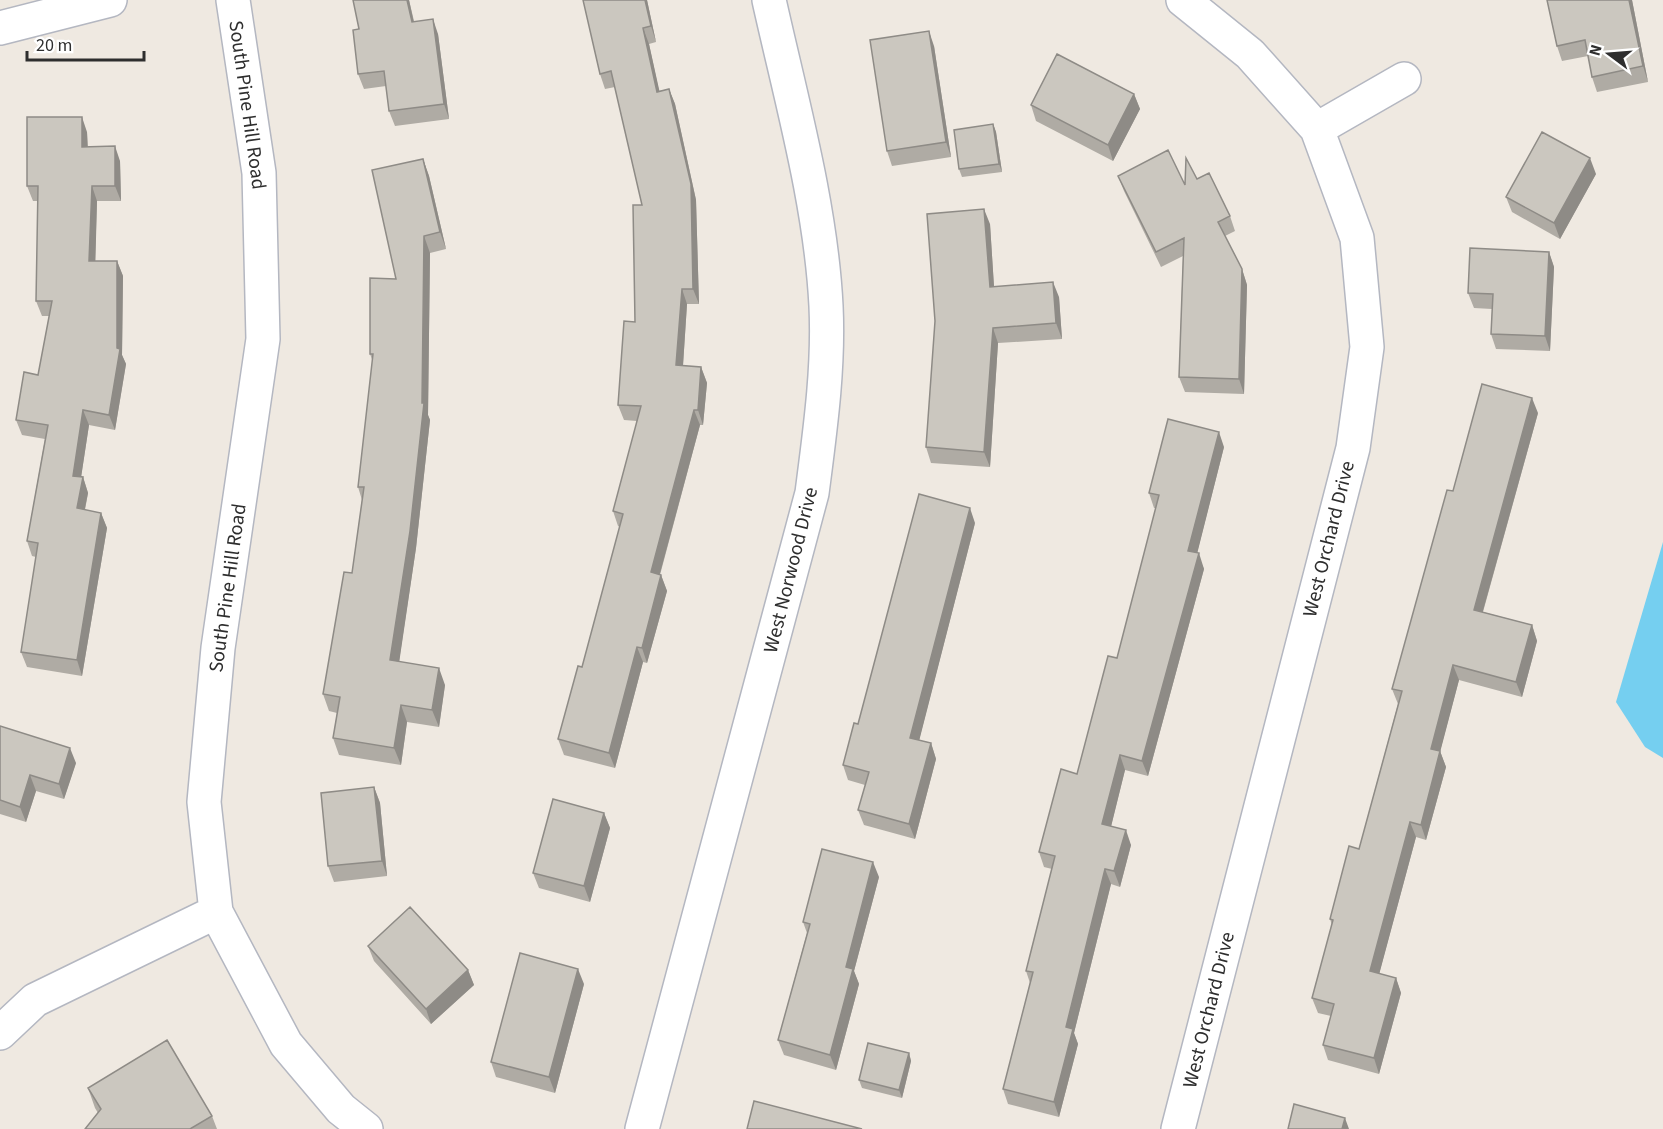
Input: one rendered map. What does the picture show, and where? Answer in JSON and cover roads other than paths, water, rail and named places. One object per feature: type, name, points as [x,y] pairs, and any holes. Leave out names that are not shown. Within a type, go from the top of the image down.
[{"type":"street","points":[[0,28],[110,0]]},
{"type":"street","name":"South Pine Hill Road","points":[[233,0],[259,173],[263,339],[218,648],[204,802],[216,912],[286,1044],[341,1109],[366,1129]]},
{"type":"street","name":"West Norwood Drive","points":[[642,1129],[812,493],[824,408],[826,306],[816,218],[769,0]]},
{"type":"street","name":"West Orchard Drive","points":[[1178,1129],[1353,448],[1367,347],[1357,238],[1317,129],[1250,54],[1183,0]]},
{"type":"street","points":[[1317,129],[1404,80]]},
{"type":"street","points":[[0,1032],[35,1000],[216,912]]},
{"type":"water","points":[[1663,542],[1663,758],[1645,747],[1616,702]]}]
